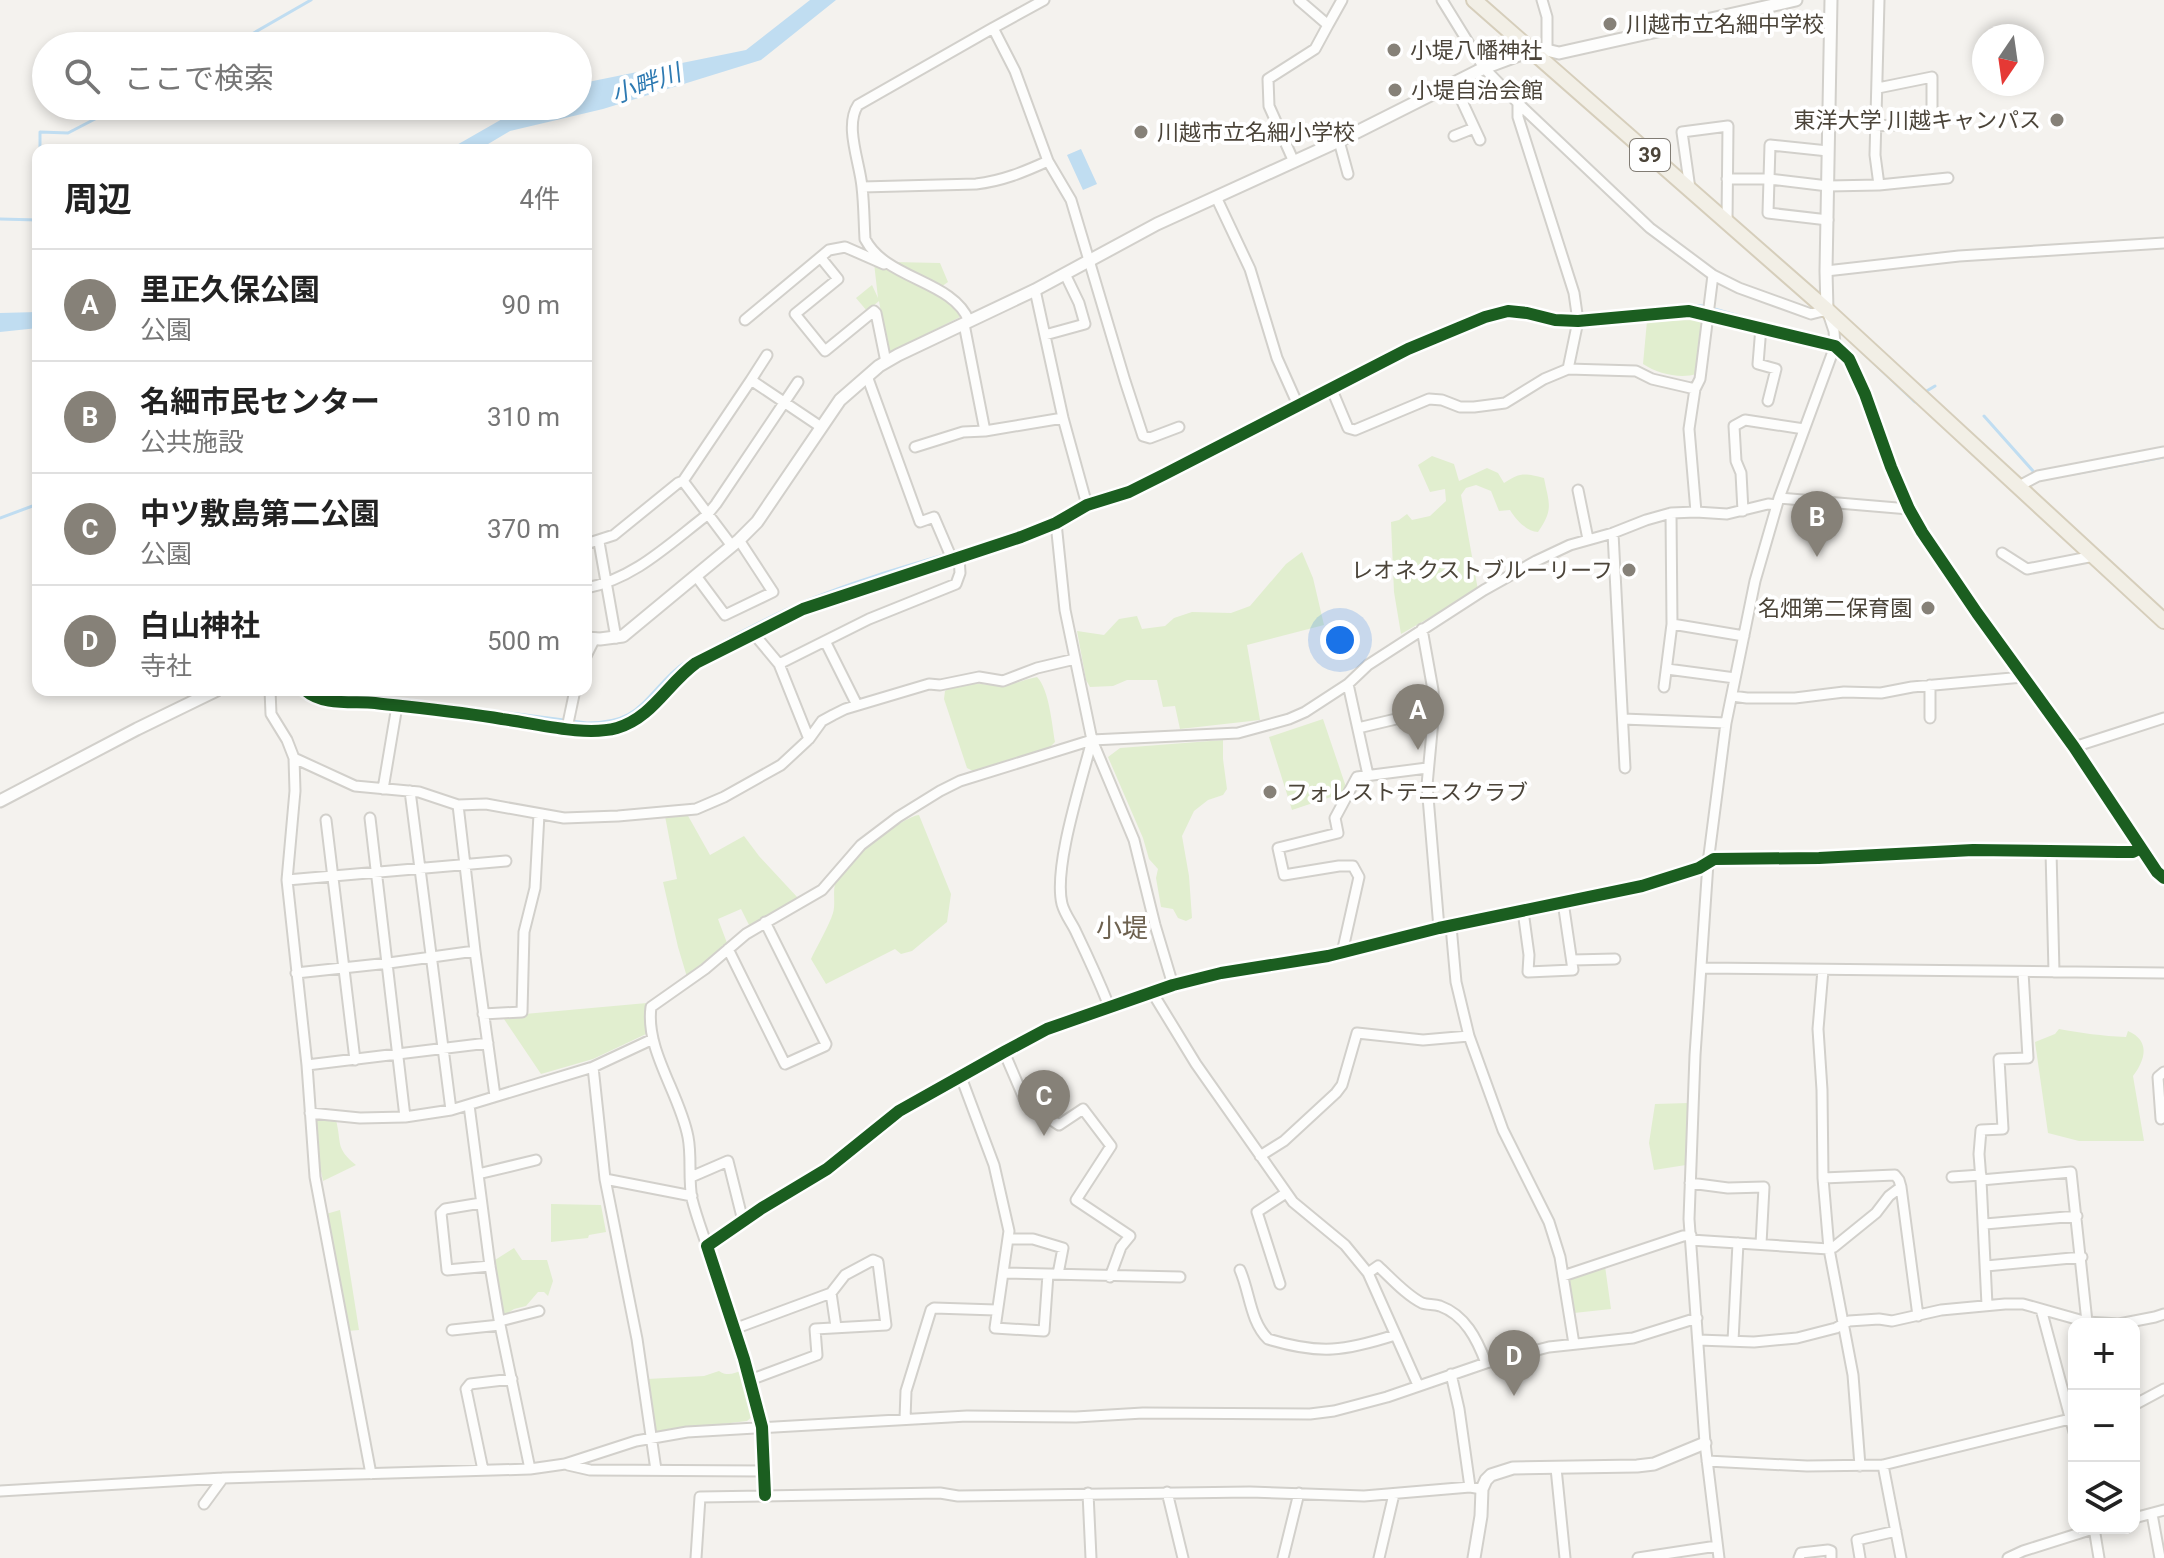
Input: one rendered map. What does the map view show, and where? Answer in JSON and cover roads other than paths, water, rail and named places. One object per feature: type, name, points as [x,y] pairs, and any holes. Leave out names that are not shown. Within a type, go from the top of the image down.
[{"type":"main road","name":"39","points":[[1474,0],[1827,310],[2164,621]]},
{"type":"street","points":[[891,267],[865,239],[862,187],[852,141],[856,107],[1044,0]]},
{"type":"street","points":[[1299,0],[1328,25]]},
{"type":"street","points":[[1294,162],[1269,106],[1268,79],[1315,49],[1342,0]]},
{"type":"street","points":[[1442,0],[1484,68],[1650,228],[1713,275],[1739,288],[1811,314],[1827,310]]},
{"type":"street","points":[[1542,0],[1547,17],[1547,50]]},
{"type":"street","points":[[592,638],[623,636],[735,543],[757,522],[840,400],[886,362],[1035,290],[1157,224],[1339,141],[1484,68],[1530,51],[1559,53],[1796,0]]},
{"type":"street","points":[[1719,1558],[1705,1443],[1690,1183],[1708,863],[1726,723],[1755,581],[1778,501],[1835,346],[1827,310],[1826,271],[1831,0]]},
{"type":"street","points":[[1879,0],[1875,126],[1879,185]]},
{"type":"street","points":[[993,28],[1015,71],[1048,161],[1071,200],[1143,436],[1150,438],[1179,427]]},
{"type":"street","points":[[1875,126],[1894,125],[1932,114],[1932,77],[1878,88]]},
{"type":"street","points":[[1454,84],[1480,140]]},
{"type":"street","points":[[1518,103],[1518,117],[1574,293],[1578,321],[1568,369]]},
{"type":"street","points":[[1690,189],[1682,132],[1728,126],[1727,222]]},
{"type":"street","points":[[1454,136],[1474,128]]},
{"type":"street","points":[[1339,141],[1348,174]]},
{"type":"street","points":[[1828,151],[1770,145],[1768,213],[1828,220]]},
{"type":"street","points":[[862,187],[993,182],[1048,161]]},
{"type":"street","points":[[1727,179],[1769,179],[1828,186],[1948,178]]},
{"type":"street","points":[[1216,197],[1250,269],[1277,358],[1298,405]]},
{"type":"street","points":[[1826,271],[1959,256],[2164,243]]},
{"type":"street","points":[[745,320],[829,250],[845,247],[924,282],[965,312],[985,431]]},
{"type":"street","points":[[821,258],[838,279],[795,314],[825,351],[874,311],[886,362]]},
{"type":"street","points":[[1045,335],[1085,324],[1065,274]]},
{"type":"street","points":[[1696,512],[1689,429],[1695,389],[1700,379],[1713,275]]},
{"type":"street","points":[[1035,290],[1063,418],[1087,505]]},
{"type":"street","points":[[315,696],[321,700],[568,723],[589,730],[614,728],[649,710],[689,668],[803,609],[1021,537],[1056,523],[1087,505],[1129,492],[1408,349],[1485,317],[1508,311],[1578,321],[1709,310],[1835,346],[1849,359],[1909,509],[1929,544],[2164,878]]},
{"type":"street","points":[[1761,327],[1758,364],[1776,369],[1768,401]]},
{"type":"street","points":[[592,543],[614,535],[683,481],[767,355]]},
{"type":"street","points":[[1332,390],[1348,428],[1355,430],[1429,399],[1460,407],[1505,403],[1544,379],[1568,369],[1636,371],[1652,379],[1695,389]]},
{"type":"street","points":[[779,664],[906,603],[956,584],[960,573],[934,517],[920,522],[867,376]]},
{"type":"street","points":[[751,380],[821,427]]},
{"type":"street","points":[[592,587],[606,584],[637,569],[707,515],[798,382]]},
{"type":"street","points":[[915,447],[963,432],[1063,418]]},
{"type":"street","points":[[1743,511],[1734,426],[1745,420],[1804,429]]},
{"type":"street","points":[[2019,486],[2038,476],[2164,452]]},
{"type":"street","points":[[683,481],[707,515],[735,543],[773,592],[725,615],[696,576]]},
{"type":"street","points":[[1578,490],[1588,539]]},
{"type":"street","points":[[765,1495],[762,1427],[692,1196],[688,1136],[653,1039],[651,1007],[705,969],[746,934],[822,890],[861,845],[940,791],[980,774],[1092,740],[1238,733],[1297,716],[1348,684],[1368,665],[1422,629],[1536,561],[1588,539],[1646,520],[1671,513],[1727,514],[1778,501],[1909,509]]},
{"type":"street","points":[[1664,687],[1672,624],[1671,513]]},
{"type":"street","points":[[1056,523],[1065,610],[1092,740],[1134,840],[1173,985]]},
{"type":"street","points":[[1613,533],[1625,768]]},
{"type":"street","points":[[599,542],[616,638]]},
{"type":"street","points":[[2002,553],[2027,569],[2094,556]]},
{"type":"street","points":[[1672,624],[1744,636]]},
{"type":"street","points":[[1422,629],[1433,690],[1427,785],[1439,928]]},
{"type":"street","points":[[754,634],[779,664],[809,739]]},
{"type":"street","points":[[825,641],[857,705]]},
{"type":"street","points":[[294,758],[355,786],[419,792],[458,805],[486,804],[564,818],[696,809],[781,765],[809,739],[822,721],[845,709],[929,684],[940,685],[979,677],[1003,681],[1037,668],[1075,659]]},
{"type":"street","points":[[1667,669],[1735,678]]},
{"type":"street","points":[[1732,696],[1795,698],[1844,692],[1881,693],[1930,685],[2023,677]]},
{"type":"street","points":[[1348,684],[1368,775]]},
{"type":"street","points":[[1930,685],[1930,718]]},
{"type":"street","points":[[0,801],[205,696]]},
{"type":"street","points":[[270,696],[271,714],[294,758],[295,791],[287,880],[307,1065],[315,1177],[371,1474]]},
{"type":"street","points":[[568,723],[574,696]]},
{"type":"street","points":[[383,789],[397,706]]},
{"type":"street","points":[[1358,728],[1434,710]]},
{"type":"street","points":[[2074,747],[2164,718]]},
{"type":"street","points":[[1623,719],[1726,723]]},
{"type":"street","points":[[1092,740],[1067,838],[1060,895],[1109,1006]]},
{"type":"street","points":[[1342,953],[1359,877],[1353,866],[1284,875],[1278,848],[1338,833],[1335,818],[1357,777],[1427,768]]},
{"type":"street","points":[[410,791],[451,1110]]},
{"type":"street","points":[[458,805],[495,1096]]},
{"type":"street","points":[[483,1014],[522,1012],[524,932],[537,875],[539,814]]},
{"type":"street","points":[[370,818],[405,1117]]},
{"type":"street","points":[[326,820],[355,1060]]},
{"type":"street","points":[[707,1246],[827,1169],[899,1111],[1004,1052],[1047,1029],[1173,985],[1221,973],[1342,953],[1439,928],[1642,886],[1699,868],[1714,859],[1796,859],[1973,850],[2133,852],[2141,848]]},
{"type":"street","points":[[2051,851],[2054,972]]},
{"type":"street","points":[[287,880],[506,861]]},
{"type":"street","points":[[1523,911],[1528,972],[1573,970],[1563,902]]},
{"type":"street","points":[[728,949],[785,1064],[825,1046],[765,922]]},
{"type":"street","points":[[1451,926],[1456,982],[1469,1036],[1503,1130],[1549,1222],[1560,1257],[1574,1344]]},
{"type":"street","points":[[296,973],[475,951]]},
{"type":"street","points":[[1572,960],[1615,959]]},
{"type":"street","points":[[1701,968],[2164,973]]},
{"type":"street","points":[[1823,970],[1818,1029],[1823,1178],[1829,1249],[1855,1387],[1860,1466]]},
{"type":"street","points":[[1987,1305],[1979,1154],[1981,1130],[2003,1129],[1999,1059],[2028,1058],[2023,972]]},
{"type":"street","points":[[1152,992],[1170,1025],[1286,1193],[1345,1245],[1368,1273],[1418,1385]]},
{"type":"street","points":[[1260,1156],[1284,1141],[1336,1093],[1342,1085],[1357,1033],[1423,1040],[1469,1036]]},
{"type":"street","points":[[310,1113],[360,1118],[405,1117],[451,1110],[593,1067],[653,1039]]},
{"type":"street","points":[[307,1065],[488,1043]]},
{"type":"street","points":[[1004,1052],[1026,1103],[1059,1125],[1083,1109],[1111,1146],[1076,1200],[1130,1236],[1121,1247],[1110,1277]]},
{"type":"street","points":[[593,1067],[605,1179],[637,1339],[656,1470]]},
{"type":"street","points":[[2161,1119],[2158,1077],[2164,1072]]},
{"type":"street","points":[[961,1077],[994,1165],[1007,1220],[1008,1239],[995,1328],[1044,1331],[1053,1274],[1063,1248],[1033,1239],[1008,1239]]},
{"type":"street","points":[[469,1105],[490,1266],[530,1469]]},
{"type":"street","points":[[478,1174],[536,1160]]},
{"type":"street","points":[[691,1177],[728,1161],[743,1221]]},
{"type":"street","points":[[1952,1177],[2071,1172],[2087,1318]]},
{"type":"street","points":[[1823,1178],[1895,1175],[1899,1180],[1918,1316]]},
{"type":"street","points":[[605,1179],[692,1196]]},
{"type":"street","points":[[1690,1183],[1728,1188],[1764,1187],[1761,1244]]},
{"type":"street","points":[[1563,1276],[1683,1236],[1829,1249],[1860,1227],[1901,1187]]},
{"type":"street","points":[[1280,1284],[1257,1212],[1286,1193]]},
{"type":"street","points":[[481,1203],[445,1209],[441,1213],[447,1270],[490,1266]]},
{"type":"street","points":[[1985,1224],[2077,1216]]},
{"type":"street","points":[[1733,1341],[1738,1243]]},
{"type":"street","points":[[1986,1266],[2082,1257]]},
{"type":"street","points":[[734,1329],[831,1293],[845,1275],[873,1260],[878,1262],[886,1325],[815,1329],[817,1355],[750,1380]]},
{"type":"street","points":[[1368,1273],[1378,1266],[1423,1304],[1436,1305],[1454,1313],[1477,1340],[1486,1363]]},
{"type":"street","points":[[1240,1270],[1247,1285],[1251,1309],[1268,1339],[1318,1351],[1360,1346],[1395,1335]]},
{"type":"street","points":[[1004,1273],[1180,1277]]},
{"type":"street","points":[[831,1293],[836,1327]]},
{"type":"street","points":[[1698,1340],[1754,1342],[1797,1338],[1865,1319],[1892,1321],[1941,1310],[1987,1305],[2023,1304],[2073,1318]]},
{"type":"street","points":[[2041,1309],[2068,1401]]},
{"type":"street","points":[[905,1419],[906,1391],[931,1310],[996,1310]]},
{"type":"street","points":[[452,1330],[500,1323],[539,1311]]},
{"type":"street","points":[[2140,1320],[2164,1314]]},
{"type":"street","points":[[0,1491],[223,1478],[530,1469],[565,1464],[652,1438],[687,1432],[762,1427],[1028,1415],[1310,1414],[1358,1405],[1486,1363],[1549,1347],[1633,1338],[1697,1318]]},
{"type":"street","points":[[1451,1374],[1481,1516],[1474,1558]]},
{"type":"street","points":[[483,1470],[466,1389],[470,1384],[512,1379]]},
{"type":"street","points":[[2140,1402],[2164,1389]]},
{"type":"street","points":[[1707,1461],[1883,1465],[2068,1419]]},
{"type":"street","points":[[696,1558],[700,1497],[1167,1492],[1364,1496],[1476,1488],[1501,1471],[1513,1468],[1654,1464],[1705,1443]]},
{"type":"street","points":[[565,1464],[590,1470],[764,1471]]},
{"type":"street","points":[[1883,1465],[1901,1558]]},
{"type":"street","points":[[1556,1468],[1565,1558]]},
{"type":"street","points":[[204,1504],[223,1478]]},
{"type":"street","points":[[1167,1492],[1183,1558]]},
{"type":"street","points":[[1088,1493],[1091,1558]]},
{"type":"street","points":[[1283,1558],[1299,1493]]},
{"type":"street","points":[[1379,1558],[1394,1494]]},
{"type":"street","points":[[2140,1517],[2164,1510]]},
{"type":"street","points":[[2152,1514],[2160,1558]]},
{"type":"street","points":[[1860,1558],[1857,1540],[1896,1531]]},
{"type":"street","points":[[2008,1558],[2076,1534]]},
{"type":"street","points":[[2096,1534],[2099,1558]]},
{"type":"street","points":[[1638,1558],[1717,1546]]},
{"type":"street","points":[[1799,1558],[1801,1553],[1828,1550],[1831,1551],[1831,1558]]},
{"type":"water","name":"小畔川","points":[[810,0],[836,0],[761,60],[592,112],[592,81],[746,50]]},
{"type":"water","points":[[500,120],[556,120],[510,131],[488,144],[458,144]]},
{"type":"water","points":[[1081,149],[1097,184],[1083,190],[1067,155]]},
{"type":"water","points":[[32,312],[32,329],[0,332],[0,313]]},
{"type":"waterway","points":[[255,32],[311,0]]},
{"type":"waterway","points":[[40,144],[40,132],[68,133],[93,120]]},
{"type":"waterway","points":[[0,219],[32,220]]},
{"type":"waterway","points":[[1440,331],[1483,312],[1517,307],[1577,316],[1688,305],[1704,306],[1757,321]]},
{"type":"waterway","points":[[1333,383],[1401,348]]},
{"type":"waterway","points":[[1861,351],[1917,401]]},
{"type":"waterway","points":[[1925,392],[1935,386]]},
{"type":"waterway","points":[[1148,478],[1294,403]]},
{"type":"waterway","points":[[1984,416],[2033,471]]},
{"type":"waterway","points":[[2073,474],[2164,457]]},
{"type":"waterway","points":[[1111,493],[1137,483]]},
{"type":"waterway","points":[[0,518],[32,506]]},
{"type":"waterway","points":[[342,696],[408,700],[587,723],[616,720],[636,710],[686,662],[782,611],[862,580],[1032,528]]},
{"type":"place","name":"川越市立名細中学校","points":[[1610,24]]},
{"type":"place","name":"小堤八幡神社","points":[[1394,50]]},
{"type":"place","name":"小堤自治会館","points":[[1395,90]]},
{"type":"place","name":"東洋大学 川越キャンパス","points":[[2057,120]]},
{"type":"place","name":"川越市立名細小学校","points":[[1141,132]]},
{"type":"place","name":"名細市民センター","points":[[1817,557]]},
{"type":"place","name":"レオネクストブルーリーフ","points":[[1629,570]]},
{"type":"place","name":"名畑第二保育園","points":[[1928,608]]},
{"type":"place","name":"里正久保公園","points":[[1418,750]]},
{"type":"place","name":"フォレストテニスクラブ","points":[[1270,792]]},
{"type":"place","name":"中ツ敷島第二公園","points":[[1044,1136]]},
{"type":"place","name":"白山神社","points":[[1514,1396]]},
{"type":"district","name":"小堤","points":[[1122,928]]}]
